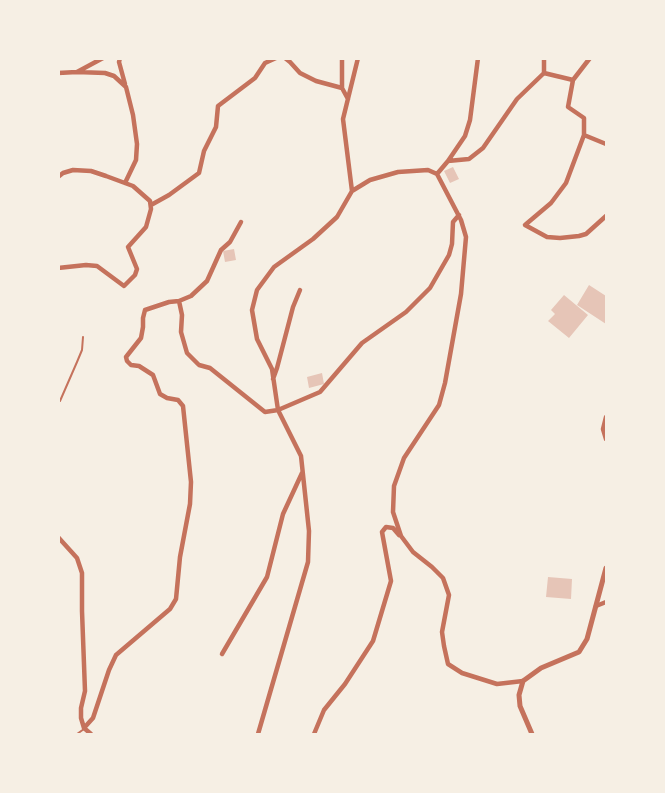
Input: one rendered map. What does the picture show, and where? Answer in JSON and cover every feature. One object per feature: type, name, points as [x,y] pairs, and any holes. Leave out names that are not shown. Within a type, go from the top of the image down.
[{"type":"street","points":[[77,72],[103,58]]},
{"type":"street","points":[[120,58],[137,144],[136,160],[126,183]]},
{"type":"street","points":[[151,205],[199,173],[204,151],[216,127],[218,106],[255,78],[266,63],[276,58]]},
{"type":"street","points":[[285,58],[300,73],[316,81],[342,88]]},
{"type":"street","points":[[342,58],[342,88],[348,99]]},
{"type":"street","points":[[352,191],[343,119],[358,58]]},
{"type":"street","points":[[437,174],[465,136],[470,120],[478,58]]},
{"type":"street","points":[[448,161],[469,159],[483,148],[517,99],[544,73],[544,58]]},
{"type":"street","points":[[590,58],[573,80],[568,107],[584,118],[584,135],[566,183],[551,203],[525,225],[547,237],[579,236],[586,234],[606,216]]},
{"type":"street","points":[[58,73],[105,73],[114,76],[126,87]]},
{"type":"street","points":[[544,73],[573,80]]},
{"type":"street","points":[[584,135],[606,144]]},
{"type":"street","points":[[58,177],[73,170],[91,171],[133,186],[150,201],[151,205],[146,226],[129,246],[137,269],[135,275],[124,286],[97,266],[58,268]]},
{"type":"street","points":[[258,735],[308,562],[309,531],[301,456],[278,410],[272,369],[257,339],[252,310],[257,290],[274,267],[313,239],[337,217],[352,191],[370,180],[398,172],[428,170],[437,174],[459,215],[466,237],[461,294],[439,405],[404,458],[394,486],[393,512],[401,536]]},
{"type":"street","points":[[179,301],[182,315],[181,332],[187,353],[199,365],[210,368],[265,412],[278,410],[320,392],[362,343],[406,312],[430,288],[449,255],[453,222],[459,215]]},
{"type":"street","points":[[84,728],[93,718],[116,655],[170,609],[176,599],[180,557],[190,504],[191,482],[183,406],[178,400],[160,394],[153,375],[139,366],[131,365],[126,357],[141,338],[146,310],[191,296],[207,281],[221,250],[230,242],[241,222]]},
{"type":"street","points":[[273,379],[293,306],[300,290]]},
{"type":"street","points":[[606,417],[603,429],[606,439]]},
{"type":"street","points":[[222,654],[267,577],[283,513],[303,471]]},
{"type":"street","points":[[314,735],[324,710],[345,684],[373,641],[391,581],[382,532],[386,527],[393,528],[413,552],[443,578],[449,595],[442,632],[448,664],[462,673],[497,684],[523,681],[541,668],[579,652],[586,639],[606,568]]},
{"type":"street","points":[[58,537],[77,558],[82,573],[81,611],[85,691],[81,718],[84,728],[91,735]]},
{"type":"street","points":[[596,606],[606,602]]},
{"type":"street","points":[[523,681],[519,695],[520,706],[532,735]]},
{"type":"lane","points":[[58,400],[60,401],[82,350],[83,337]]},
{"type":"lane","points":[[77,735],[84,728]]},
{"type":"building","points":[[453,167],[459,179],[450,183],[444,171]]},
{"type":"building","points":[[234,249],[236,260],[225,262],[223,251]]},
{"type":"building","points":[[589,285],[606,296],[606,324],[577,305]]},
{"type":"building","points":[[564,295],[588,315],[569,338],[548,321],[555,314],[551,310]]},
{"type":"building","points":[[322,373],[324,384],[309,388],[307,377]]},
{"type":"building","points":[[548,577],[572,579],[571,599],[546,597]]}]
